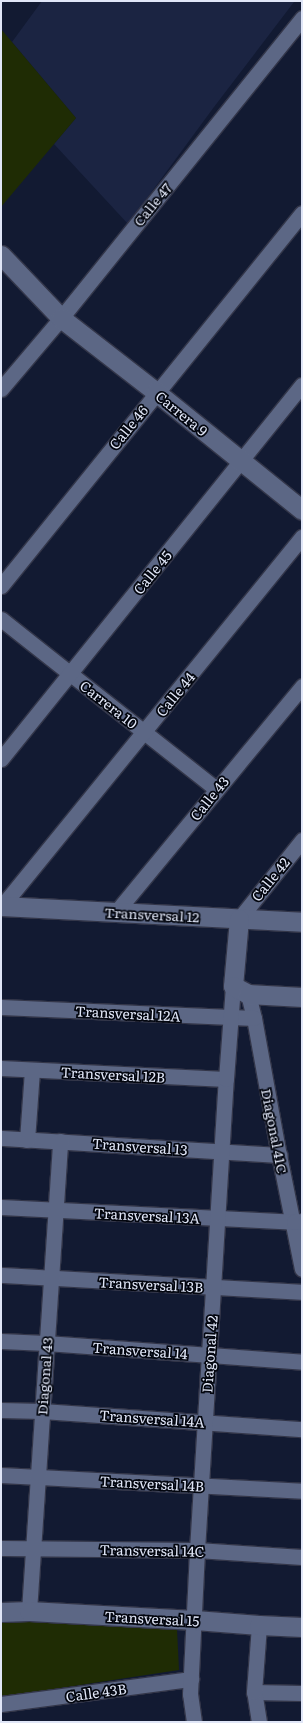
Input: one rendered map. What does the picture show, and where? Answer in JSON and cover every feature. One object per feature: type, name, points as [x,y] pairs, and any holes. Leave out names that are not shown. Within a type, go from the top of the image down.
[{"type":"street","name":"Calle 47","points":[[1,388],[61,318],[302,18]]},
{"type":"street","name":"Calle 46","points":[[1,586],[156,392],[302,213]]},
{"type":"street","name":"Carrera 9","points":[[1,255],[61,318],[156,392],[302,510]]},
{"type":"street","name":"Calle 45","points":[[1,759],[302,385]]},
{"type":"street","name":"Calle 44","points":[[1,906],[302,537]]},
{"type":"street","name":"Carrera 10","points":[[1,619],[216,789]]},
{"type":"street","name":"Calle 43","points":[[116,912],[302,686]]},
{"type":"street","name":"Calle 42","points":[[239,918],[302,840]]},
{"type":"street","name":"Transversal 12","points":[[1,906],[302,922]]},
{"type":"street","points":[[239,918],[241,990],[302,997]]},
{"type":"street","name":"Diagonal 42","points":[[194,1722],[190,1694],[208,1354],[230,1018],[241,990]]},
{"type":"street","name":"Diagonal 41C","points":[[241,990],[254,1018],[279,1155],[298,1222],[302,1269]]},
{"type":"street","name":"Transversal 12A","points":[[1,1007],[254,1018]]},
{"type":"street","name":"Transversal 12B","points":[[1,1068],[226,1079]]},
{"type":"street","points":[[27,1140],[32,1070]]},
{"type":"street","name":"Transversal 13","points":[[1,1138],[279,1155]]},
{"type":"street","name":"Diagonal 43","points":[[29,1612],[60,1141]]},
{"type":"street","name":"Transversal 13A","points":[[1,1207],[298,1222]]},
{"type":"street","name":"Transversal 13B","points":[[1,1275],[302,1292]]},
{"type":"street","name":"Transversal 14","points":[[1,1342],[46,1343],[302,1362]]},
{"type":"street","name":"Transversal 14A","points":[[1,1410],[42,1411],[302,1429]]},
{"type":"street","name":"Transversal 14B","points":[[1,1475],[302,1491]]},
{"type":"street","name":"Transversal 14C","points":[[1,1548],[197,1550],[302,1557]]},
{"type":"street","name":"Transversal 15","points":[[1,1612],[194,1620],[259,1626],[302,1627]]},
{"type":"street","points":[[259,1626],[254,1692],[259,1722]]},
{"type":"street","name":"Calle 43B","points":[[1,1704],[191,1679]]},
{"type":"street","points":[[254,1692],[302,1693]]},
{"type":"shaded area","points":[[42,1],[294,2],[128,224],[54,144],[76,118],[12,42]]},
{"type":"green space","points":[[1,29],[76,118],[1,207]]},
{"type":"green space","points":[[1,1618],[177,1629],[179,1670],[1,1697]]}]
